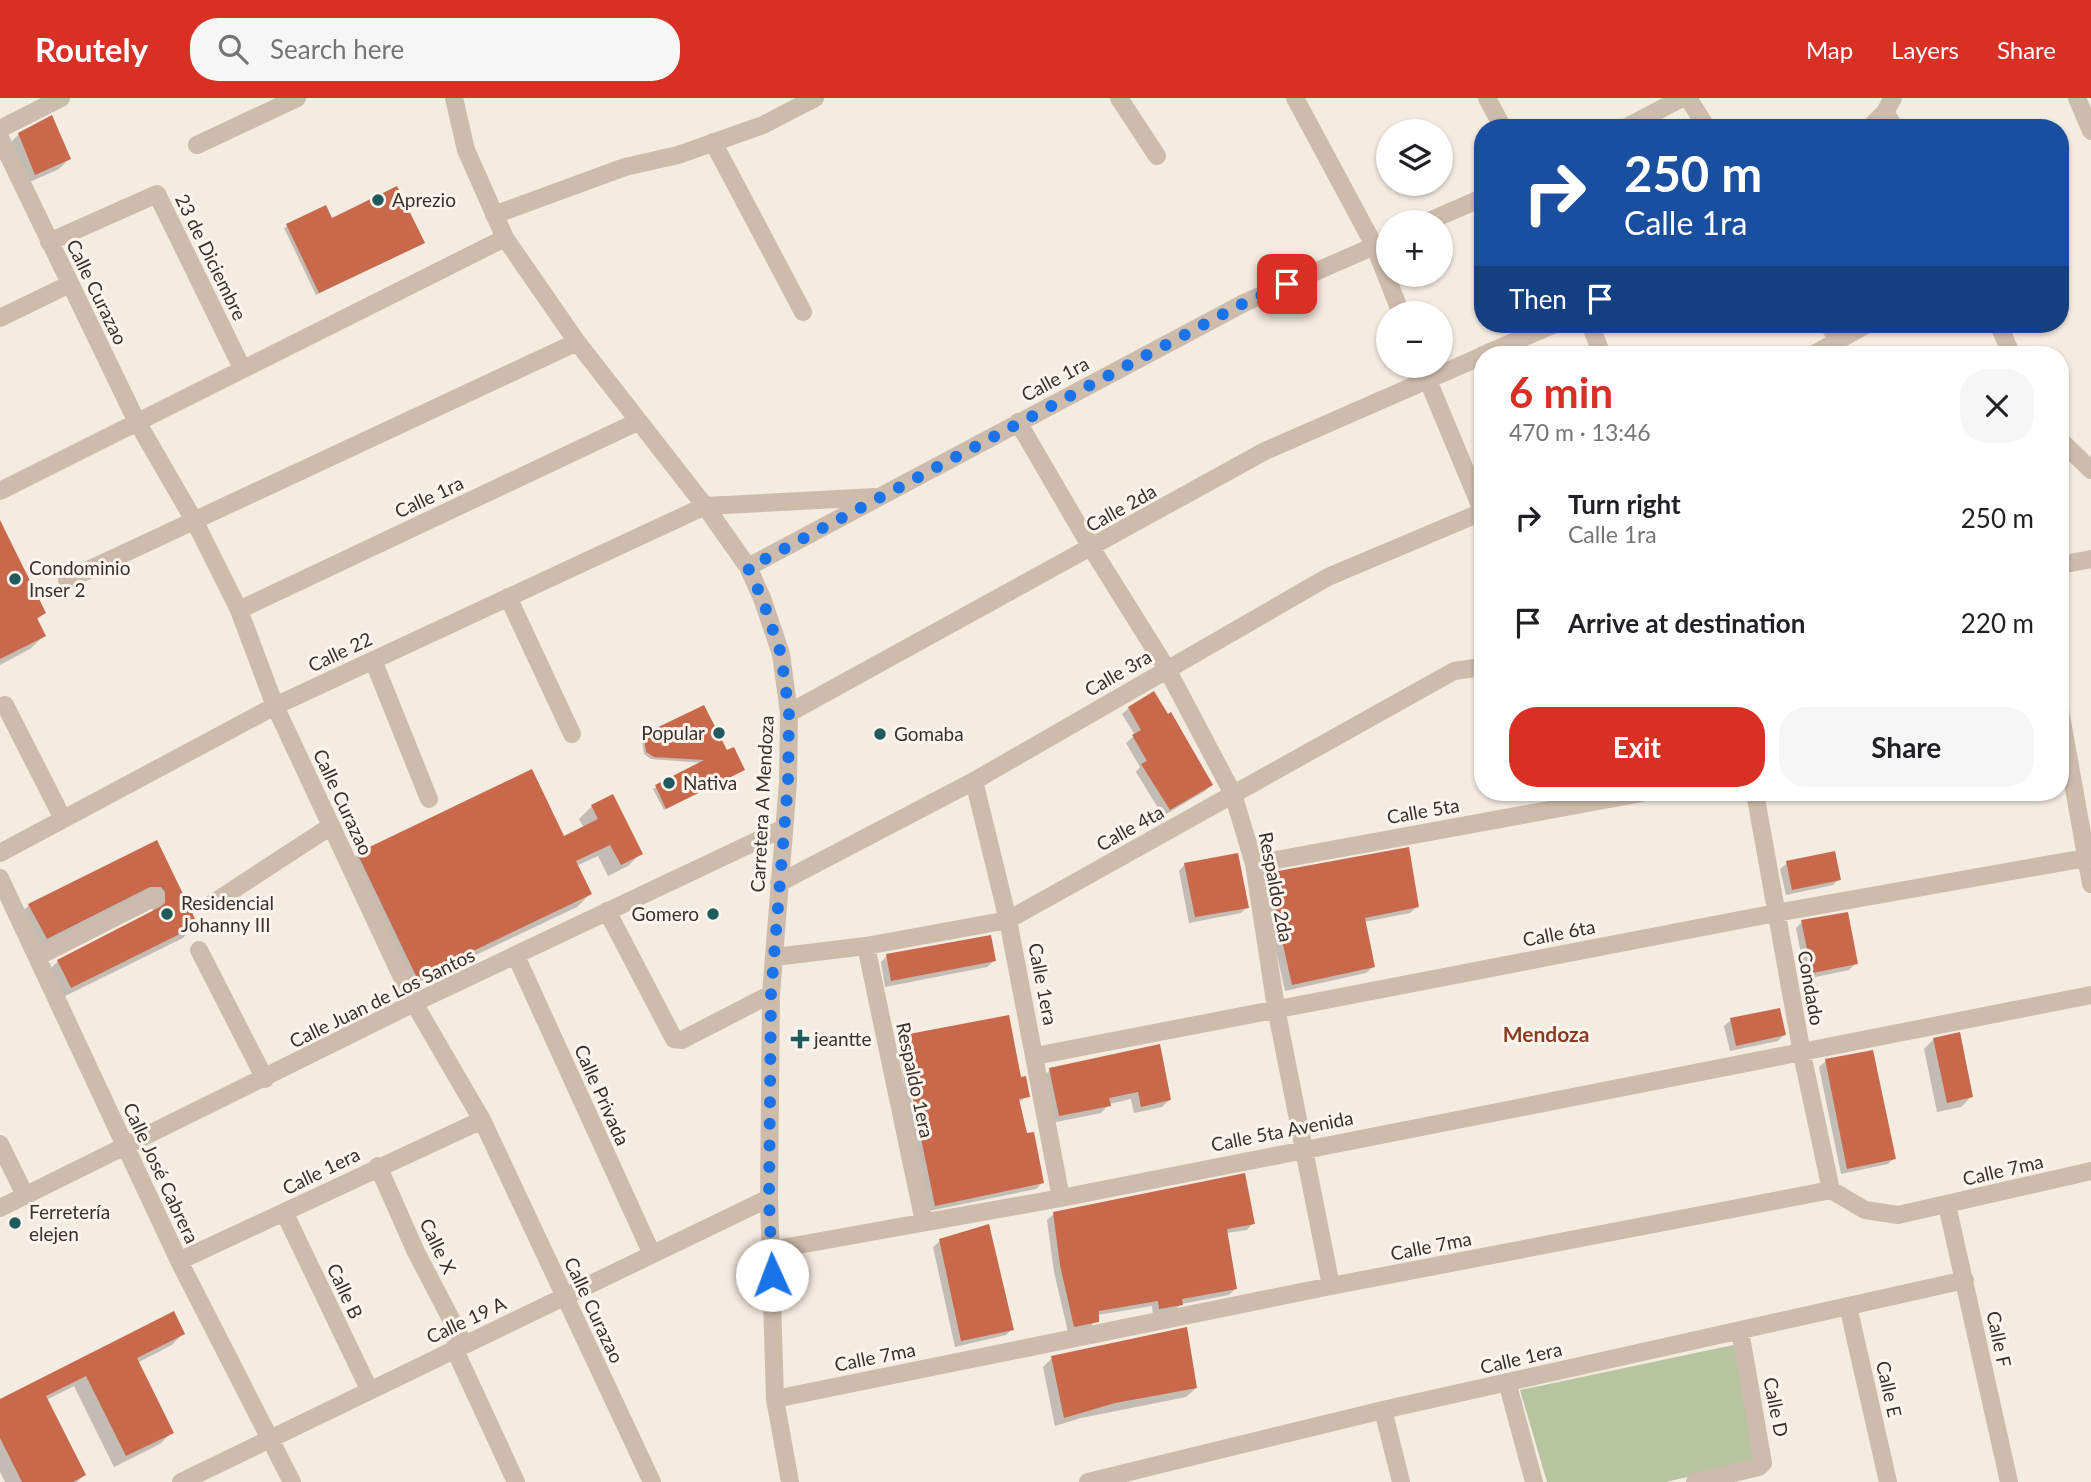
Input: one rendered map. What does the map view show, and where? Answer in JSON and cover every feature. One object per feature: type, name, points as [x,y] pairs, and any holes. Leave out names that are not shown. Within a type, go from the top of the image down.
[{"type":"street","points":[[0,129],[61,98]]},
{"type":"street","points":[[197,145],[297,98]]},
{"type":"street","name":"Carretera A Mendoza","points":[[454,98],[461,137],[505,238],[577,342],[705,506],[748,568],[778,645],[789,713],[784,828],[771,994],[769,1198],[775,1399],[790,1482]]},
{"type":"street","points":[[494,215],[625,167],[763,125],[815,98]]},
{"type":"street","points":[[1119,98],[1157,156]]},
{"type":"street","points":[[1295,98],[1376,235]]},
{"type":"street","points":[[1487,98],[1498,119]]},
{"type":"street","points":[[1642,119],[1682,98]]},
{"type":"street","points":[[1688,98],[1701,119]]},
{"type":"street","points":[[2077,98],[2091,131]]},
{"type":"street","points":[[1877,119],[1889,105]]},
{"type":"street","name":"Calle Curazao","points":[[0,138],[136,420],[195,522],[239,610],[275,706],[414,1003],[482,1120],[652,1482]]},
{"type":"street","points":[[713,142],[803,312]]},
{"type":"street","name":"23 de Diciembre","points":[[49,242],[157,194],[242,368]]},
{"type":"street","points":[[1453,211],[1474,201]]},
{"type":"street","points":[[0,491],[136,420],[505,238]]},
{"type":"street","name":"Calle 1ra","points":[[748,568],[876,497],[1244,303],[1376,245]]},
{"type":"street","points":[[0,318],[70,284]]},
{"type":"street","name":"Calle 2da","points":[[1506,346],[1535,333]]},
{"type":"street","points":[[1834,333],[1838,340]]},
{"type":"street","points":[[1828,346],[1851,333]]},
{"type":"street","points":[[67,580],[577,342]]},
{"type":"street","name":"Calle 2da","points":[[1453,365],[1474,359]]},
{"type":"street","name":"Calle 2da","points":[[789,713],[1092,549],[1265,451],[1414,378]]},
{"type":"street","points":[[1426,378],[1474,492]]},
{"type":"street","name":"Calle 1ra","points":[[239,610],[637,422]]},
{"type":"street","name":"Respaldo 2da","points":[[1018,422],[1092,549],[1167,669],[1233,794],[1254,864],[1276,1008],[1332,1286]]},
{"type":"street","points":[[2069,449],[2091,470]]},
{"type":"street","points":[[705,506],[876,497]]},
{"type":"street","name":"Calle 22","points":[[0,853],[275,706],[705,506]]},
{"type":"street","name":"Calle 3ra","points":[[779,883],[974,781],[1328,577],[1474,514]]},
{"type":"street","points":[[2069,563],[2091,559]]},
{"type":"street","points":[[508,597],[572,734]]},
{"type":"street","points":[[373,660],[429,799]]},
{"type":"street","name":"Calle 4ta","points":[[775,957],[866,946],[1008,919],[1454,671],[1474,668]]},
{"type":"street","points":[[5,705],[64,819]]},
{"type":"street","points":[[2069,758],[2091,884]]},
{"type":"street","name":"Calle 1era","points":[[974,781],[1008,919],[1061,1198]]},
{"type":"street","name":"Calle 5ta","points":[[1254,864],[1598,801]]},
{"type":"street","name":"Condado","points":[[1756,801],[1802,1054],[1831,1190]]},
{"type":"street","points":[[213,903],[331,826]]},
{"type":"street","name":"Calle Juan de Los Santos","points":[[0,1208],[124,1144],[265,1079],[414,1003],[784,828]]},
{"type":"street","name":"Calle 6ta","points":[[1035,1056],[1776,913],[2088,858]]},
{"type":"street","name":"Calle José Cabrera","points":[[0,878],[179,1261],[292,1482]]},
{"type":"street","points":[[37,957],[155,897]]},
{"type":"street","points":[[607,911],[674,1039],[682,1040],[771,994]]},
{"type":"street","name":"Respaldo 1era","points":[[866,946],[924,1222]]},
{"type":"street","points":[[199,950],[265,1079]]},
{"type":"street","name":"Calle Privada","points":[[516,956],[651,1252]]},
{"type":"street","name":"Calle 5ta Avenida","points":[[771,1250],[1061,1198],[2091,995]]},
{"type":"street","name":"Calle 1era","points":[[179,1261],[378,1166],[482,1120]]},
{"type":"street","points":[[0,1144],[25,1195]]},
{"type":"street","name":"Calle X","points":[[378,1166],[459,1346],[516,1482]]},
{"type":"street","name":"Calle 7ma","points":[[775,1399],[1332,1286],[1831,1190],[1865,1210],[1898,1214],[2091,1171]]},
{"type":"street","name":"Calle 19 A","points":[[181,1482],[271,1440],[369,1389],[564,1298],[651,1252],[769,1198]]},
{"type":"street","name":"Calle F","points":[[1947,1205],[2008,1482]]},
{"type":"street","name":"Calle B","points":[[284,1212],[369,1389]]},
{"type":"street","name":"Calle 1era","points":[[1088,1482],[1383,1410],[1965,1280]]},
{"type":"street","name":"Calle E","points":[[1848,1306],[1888,1482]]},
{"type":"street","name":"Calle D","points":[[1695,1482],[1759,1467],[1763,1463],[1740,1331]]},
{"type":"street","points":[[1507,1382],[1534,1482]]},
{"type":"street","points":[[1383,1410],[1401,1482]]},
{"type":"green space","points":[[1738,1344],[1759,1460],[1666,1482],[1547,1482],[1520,1390]]},
{"type":"building","points":[[52,115],[71,159],[35,175],[18,133]]},
{"type":"building","points":[[397,186],[425,243],[319,293],[286,224],[326,205],[332,218]]},
{"type":"building","name":"Condominio Inser 2","points":[[0,520],[46,613],[37,618],[46,636],[0,659]]},
{"type":"building","points":[[1154,691],[1168,714],[1171,712],[1213,785],[1170,810],[1141,764],[1147,761],[1132,735],[1141,730],[1128,707]]},
{"type":"building","points":[[704,705],[727,750],[734,747],[745,770],[666,809],[655,785],[704,760],[654,757],[646,752],[644,738],[650,731]]},
{"type":"building","points":[[532,769],[564,836],[598,819],[591,805],[613,794],[643,854],[621,865],[610,845],[576,861],[592,894],[417,978],[357,853]]},
{"type":"building","name":"Residencial Johanny III","points":[[157,840],[198,925],[71,988],[57,960],[160,907],[165,903],[165,892],[161,887],[150,887],[47,939],[28,904]]},
{"type":"building","points":[[1409,847],[1419,907],[1365,918],[1375,967],[1292,985],[1267,873]]},
{"type":"building","points":[[1835,851],[1841,880],[1792,890],[1786,861]]},
{"type":"building","points":[[1238,853],[1249,908],[1195,917],[1184,863]]},
{"type":"building","points":[[1848,912],[1858,964],[1812,973],[1801,920]]},
{"type":"building","points":[[991,935],[996,961],[891,981],[886,954]]},
{"type":"building","points":[[1780,1008],[1786,1035],[1736,1046],[1730,1018]]},
{"type":"building","points":[[1009,1015],[1021,1077],[1026,1076],[1030,1097],[1019,1099],[1027,1133],[1034,1132],[1044,1183],[935,1206],[912,1095],[904,1035]]},
{"type":"building","points":[[1960,1032],[1973,1097],[1947,1103],[1933,1038]]},
{"type":"building","points":[[1160,1044],[1171,1100],[1141,1107],[1138,1092],[1109,1098],[1111,1106],[1059,1116],[1049,1068]]},
{"type":"building","points":[[1873,1050],[1896,1159],[1847,1169],[1825,1059]]},
{"type":"building","points":[[1245,1173],[1255,1224],[1227,1229],[1237,1289],[1182,1299],[1183,1305],[1159,1309],[1158,1301],[1099,1311],[1099,1322],[1074,1327],[1060,1265],[1053,1212]]},
{"type":"building","points":[[989,1224],[1014,1330],[961,1341],[939,1239]]},
{"type":"building","points":[[174,1311],[185,1334],[137,1358],[174,1433],[126,1456],[86,1376],[46,1396],[86,1475],[73,1482],[22,1482],[0,1438],[0,1399]]},
{"type":"building","points":[[1187,1327],[1197,1388],[1115,1403],[1064,1418],[1051,1356]]},
{"type":"place","name":"Aprezio","points":[[378,200]]},
{"type":"place","name":"Condominio Inser 2","points":[[15,579]]},
{"type":"place","name":"Popular","points":[[719,733]]},
{"type":"place","name":"Gomaba","points":[[880,734]]},
{"type":"place","name":"Nativa","points":[[669,783]]},
{"type":"place","name":"Residencial Johanny III","points":[[167,914]]},
{"type":"place","name":"Gomero","points":[[713,914]]},
{"type":"place","name":"jeantte","points":[[800,1039]]},
{"type":"place","name":"Ferretería elejen","points":[[15,1223]]},
{"type":"district","name":"Mendoza","points":[[1546,1035]]},
{"type":"route","points":[[772,1275],[769,1198],[771,994],[788,782],[789,713],[781,654],[773,626],[748,568],[876,497],[1244,303],[1287,284]]}]
